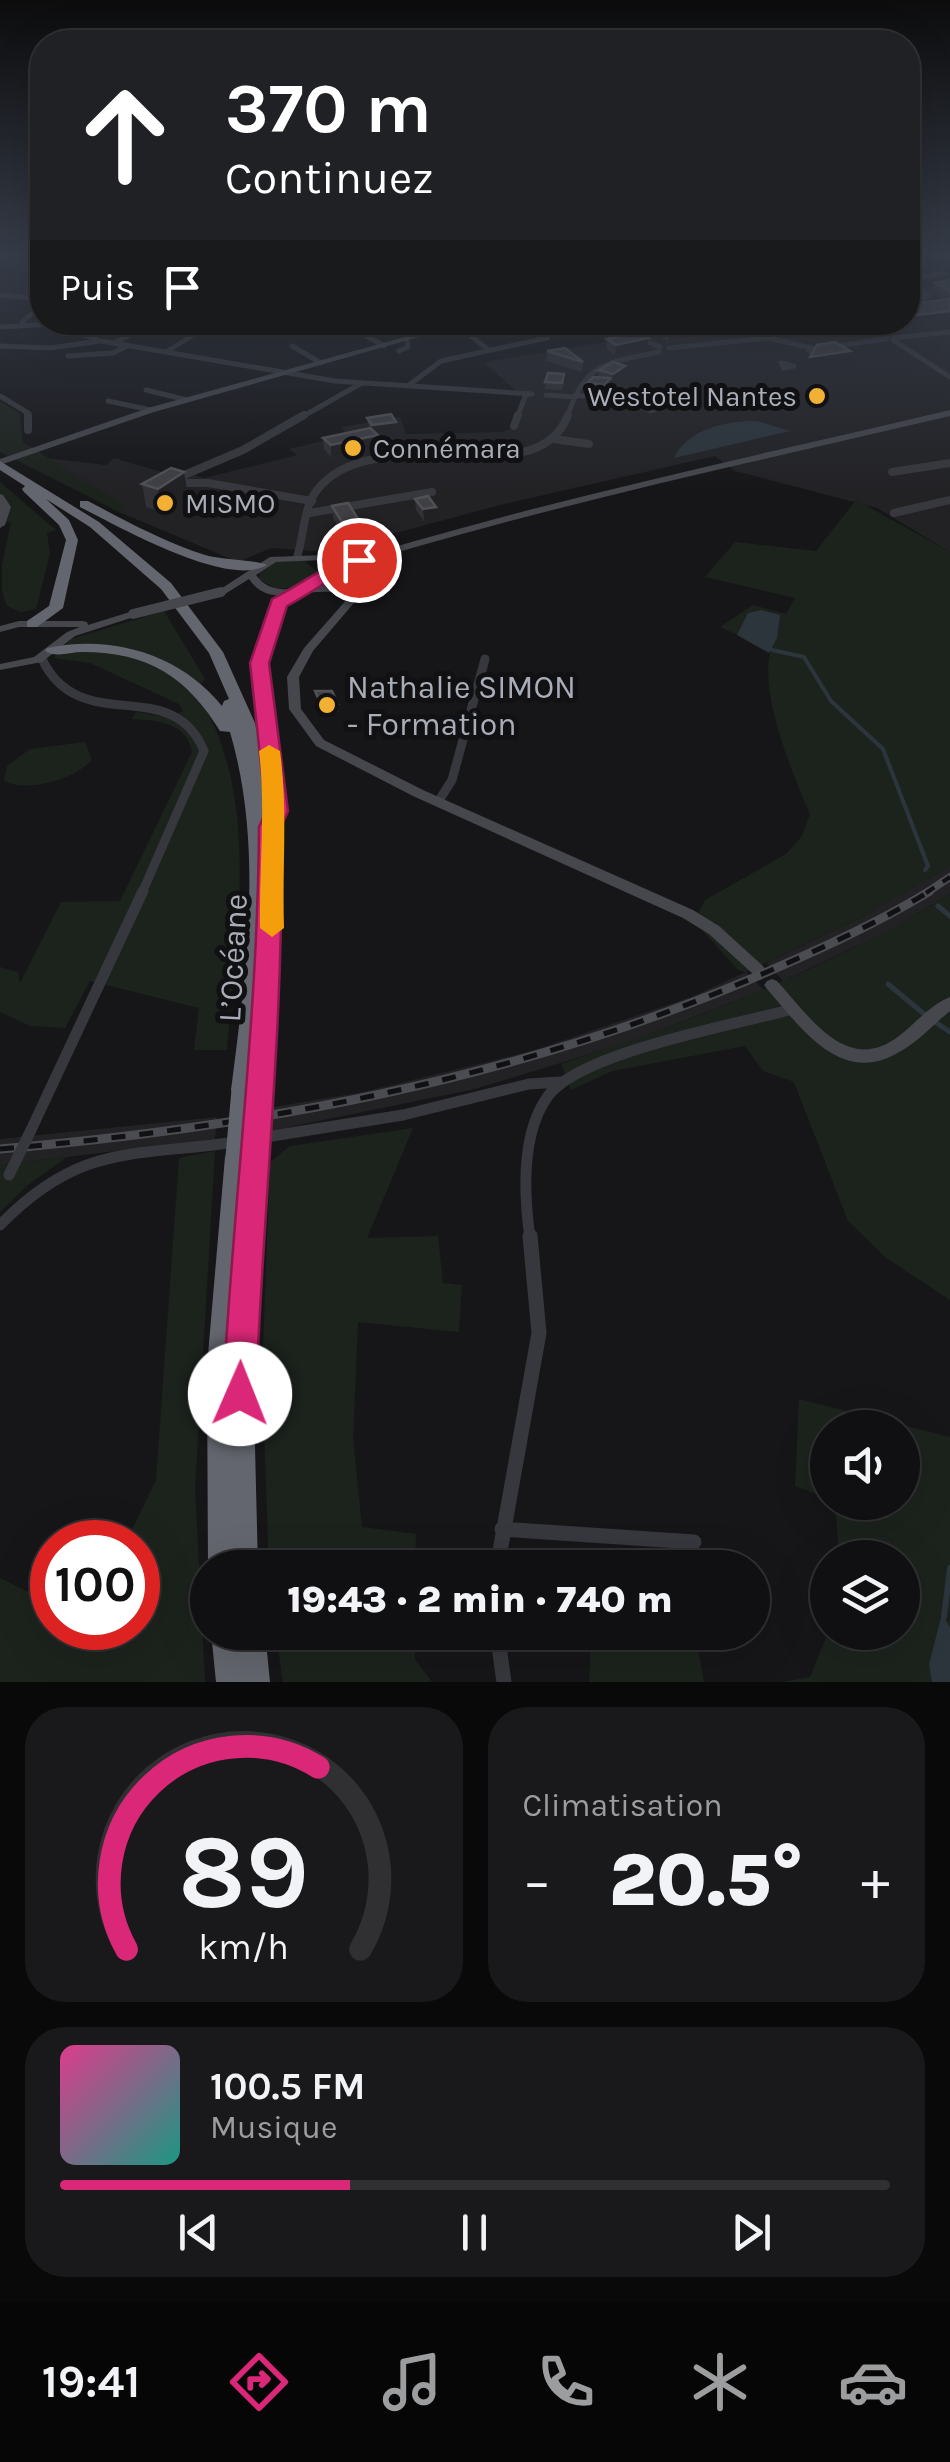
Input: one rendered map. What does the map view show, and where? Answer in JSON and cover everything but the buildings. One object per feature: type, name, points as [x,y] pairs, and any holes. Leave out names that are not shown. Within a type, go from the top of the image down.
[{"type":"highway","name":"L’Océane","points":[[3,468],[109,543],[179,614],[218,679],[248,772],[258,898],[251,1088]]},
{"type":"highway","name":"L’Océane","points":[[3,468],[118,540],[160,577],[195,620],[243,709],[261,771],[270,827],[271,949],[251,1088],[219,1381],[222,1550]]},
{"type":"highway","points":[[3,468],[20,471],[175,545],[256,571]]},
{"type":"highway","points":[[28,488],[65,523],[72,546],[56,608],[39,625]]},
{"type":"highway","points":[[270,827],[277,811],[260,663],[276,606],[292,592]]},
{"type":"highway","points":[[50,651],[90,646],[183,674],[210,696],[237,760],[248,772]]},
{"type":"highway","name":"L’Océane","points":[[244,1156],[240,1365],[244,1550]]},
{"type":"highway","points":[[228,1650],[231,1682]]},
{"type":"highway","points":[[252,1650],[255,1682]]},
{"type":"main road","points":[[312,560],[414,543]]},
{"type":"street","points":[[297,557],[312,501],[330,477],[370,459],[510,453],[540,447],[554,438],[568,418],[579,382],[602,365],[659,349],[769,338],[812,349],[929,334]]},
{"type":"street","points":[[88,335],[101,341]]},
{"type":"street","points":[[115,342],[130,335]]},
{"type":"street","points":[[166,352],[194,335]]},
{"type":"street","points":[[364,335],[384,346]]},
{"type":"street","points":[[3,468],[22,454],[151,410],[421,335]]},
{"type":"street","points":[[475,335],[487,350]]},
{"type":"street","points":[[638,335],[659,349]]},
{"type":"street","points":[[884,335],[950,376]]},
{"type":"street","points":[[408,386],[437,363],[548,338]]},
{"type":"street","points":[[399,351],[408,347],[406,340]]},
{"type":"street","points":[[0,346],[50,348],[115,342],[361,384],[529,394],[514,426]]},
{"type":"street","points":[[68,356],[113,353],[127,346]]},
{"type":"street","points":[[292,346],[321,363]]},
{"type":"street","points":[[792,365],[802,362],[812,349]]},
{"type":"street","points":[[312,501],[178,479],[243,450],[361,384]]},
{"type":"street","points":[[146,390],[187,400]]},
{"type":"street","points":[[546,395],[638,404]]},
{"type":"street","points":[[0,396],[28,413],[28,430]]},
{"type":"street","points":[[108,401],[151,410]]},
{"type":"street","points":[[312,586],[323,574],[414,543],[746,460],[950,417]]},
{"type":"street","points":[[554,438],[589,444]]},
{"type":"street","points":[[892,472],[950,463]]},
{"type":"street","points":[[310,512],[432,492]]},
{"type":"street","points":[[0,524],[3,499]]},
{"type":"street","points":[[894,513],[950,500]]},
{"type":"street","points":[[221,592],[256,571],[297,557],[312,560],[323,574],[352,592],[350,604],[301,659],[292,683],[294,709],[308,730],[333,752],[688,914],[714,930],[758,970]]},
{"type":"street","points":[[256,571],[261,588]]},
{"type":"street","points":[[0,629],[110,620],[221,592],[261,588],[292,592],[312,586],[343,592],[350,604]]},
{"type":"street","points":[[0,620],[14,625]]},
{"type":"street","points":[[0,666],[50,651],[110,620]]},
{"type":"street","points":[[4,1181],[96,999],[204,751],[199,733],[181,718],[71,694],[49,678],[55,633],[39,625]]},
{"type":"street","points":[[438,802],[452,780],[486,659]]},
{"type":"street","points":[[772,985],[829,1045],[865,1057],[898,1046],[950,1003]]},
{"type":"street","points":[[0,1225],[38,1188],[65,1171],[100,1159],[210,1147],[404,1115],[530,1084],[561,1082],[602,1062],[794,1009]]},
{"type":"street","points":[[499,1550],[542,1303],[528,1231],[527,1176],[543,1108],[561,1082]]},
{"type":"street","points":[[502,1529],[694,1542]]},
{"type":"street","points":[[499,1650],[504,1682]]},
{"type":"shaded area","points":[[950,334],[950,552],[877,508],[735,471],[715,456],[500,505],[325,552],[271,548],[238,562],[119,512],[126,507],[45,458],[106,465],[114,458],[182,478],[204,478],[297,455],[289,449],[347,435],[342,427],[400,417],[406,434],[502,432],[517,427],[528,393],[517,392],[484,362],[607,342],[599,335]]},
{"type":"shaded area","points":[[0,401],[20,414],[23,442],[127,507],[119,512],[0,452]]},
{"type":"shaded area","points":[[757,421],[790,431],[674,458],[698,433],[734,422]]},
{"type":"shaded area","points":[[0,482],[56,530],[47,533],[50,553],[36,609],[21,612],[7,606],[2,592],[2,565],[11,522],[0,522]]},
{"type":"shaded area","points":[[856,500],[950,552],[950,866],[864,916],[746,972],[738,970],[694,921],[705,900],[786,854],[802,836],[810,814],[773,709],[768,667],[771,650],[720,627],[753,605],[786,614],[795,598],[705,577],[735,542],[816,551]]},
{"type":"shaded area","points":[[303,560],[318,572],[306,586],[277,589],[259,579],[261,569],[275,561]]},
{"type":"shaded area","points":[[761,610],[780,615],[777,638],[769,653],[737,635],[748,613]]},
{"type":"shaded area","points":[[164,611],[205,679],[194,690],[216,730],[230,772],[237,818],[239,912],[227,1050],[194,1050],[199,1008],[90,981],[65,1028],[30,1026],[0,1012],[0,967],[18,972],[20,983],[61,902],[120,901],[192,752],[178,729],[161,722],[132,719],[136,712],[169,717],[183,711],[179,704],[90,663],[54,658],[71,639]]},
{"type":"shaded area","points":[[85,742],[92,760],[74,773],[37,785],[4,781],[7,766],[30,749]]},
{"type":"shaded area","points":[[950,866],[950,894],[882,934],[783,981],[766,963],[864,916]]},
{"type":"shaded area","points":[[950,894],[950,1300],[885,1257],[848,1221],[794,1082],[763,1071],[745,1046],[612,1071],[571,1090],[561,1064],[761,991],[857,946]]},
{"type":"shaded area","points":[[746,972],[764,990],[629,1042],[475,1089],[270,1131],[273,1107],[363,1092],[532,1051],[691,997]]},
{"type":"shaded area","points":[[217,1117],[215,1139],[0,1165],[0,1139]]},
{"type":"shaded area","points":[[413,1128],[367,1238],[438,1236],[443,1283],[462,1285],[459,1332],[358,1322],[353,1439],[362,1527],[416,1534],[416,1550],[268,1550],[262,1374],[270,1162],[290,1146]]},
{"type":"shaded area","points":[[215,1151],[195,1488],[198,1550],[190,1550],[190,1650],[203,1650],[205,1682],[0,1682],[0,1578],[30,1592],[30,1650],[160,1650],[160,1520],[137,1520],[156,1480],[179,1158]]},
{"type":"shaded area","points":[[67,1157],[28,1185],[0,1212],[0,1165]]},
{"type":"shaded area","points":[[799,1399],[843,1410],[810,1410],[810,1492],[795,1486]]},
{"type":"shaded area","points":[[920,1429],[950,1437],[950,1682],[782,1682],[810,1677],[821,1650],[920,1650],[920,1540],[838,1540],[836,1520],[920,1520]]},
{"type":"shaded area","points":[[942,1614],[950,1627],[950,1682],[932,1682],[929,1664]]},
{"type":"shaded area","points":[[278,1650],[415,1650],[415,1659],[432,1682],[283,1682]]},
{"type":"shaded area","points":[[590,1650],[698,1650],[704,1682],[589,1682]]},
{"type":"waterway","points":[[772,650],[804,657],[831,701],[883,749],[928,866],[925,870]]},
{"type":"waterway","points":[[938,906],[950,916]]},
{"type":"waterway","points":[[888,984],[923,1013]]},
{"type":"waterway","points":[[935,1022],[950,1032]]},
{"type":"waterway","points":[[944,1617],[950,1568]]},
{"type":"railway","points":[[926,893],[950,877]]},
{"type":"railway","points":[[0,1149],[96,1140],[286,1113],[473,1072],[656,1016],[746,981],[862,928],[930,891]]},
{"type":"slow traffic","points":[[269,751],[277,811],[270,827],[272,928]]},
{"type":"place","name":"Westotel Nantes","points":[[817,396]]},
{"type":"place","name":"Connémara","points":[[353,448]]},
{"type":"place","name":"MISMO","points":[[165,503]]},
{"type":"place","name":"Nathalie SIMON - Formation","points":[[327,705]]},
{"type":"route","points":[[240,1394],[247,1224],[271,949],[270,827],[277,811],[260,692],[260,663],[276,606],[292,592],[316,584],[323,572],[359,560]]}]
